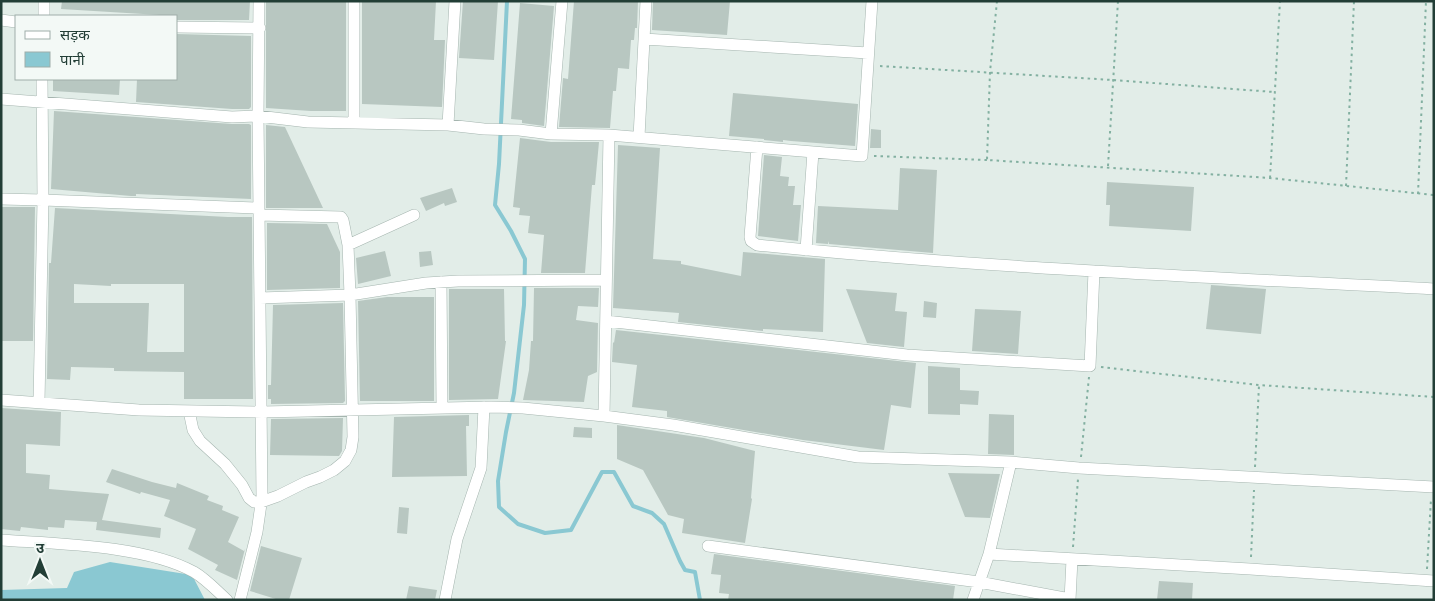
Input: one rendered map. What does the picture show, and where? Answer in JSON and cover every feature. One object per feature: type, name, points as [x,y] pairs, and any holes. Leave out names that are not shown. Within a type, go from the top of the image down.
[{"type":"street","points":[[44,1],[44,15]]},
{"type":"street","points":[[240,600],[258,532],[261,502],[259,1]]},
{"type":"street","points":[[354,1],[354,123]]},
{"type":"street","points":[[448,125],[455,1]]},
{"type":"street","points":[[551,134],[562,1]]},
{"type":"street","points":[[639,137],[646,1]]},
{"type":"street","points":[[1,99],[232,117],[258,116],[308,122],[448,125],[551,134],[609,135],[862,156],[872,1]]},
{"type":"street","points":[[1,20],[15,22]]},
{"type":"street","points":[[178,26],[260,28]]},
{"type":"street","points":[[644,39],[868,53]]},
{"type":"street","points":[[39,402],[43,200],[42,80]]},
{"type":"street","points":[[604,416],[609,135]]},
{"type":"street","points":[[757,147],[750,237],[751,241],[757,245],[860,255],[1094,271],[1434,289]]},
{"type":"street","points":[[806,250],[813,152]]},
{"type":"street","points":[[1,199],[259,211],[341,217],[348,245],[353,438],[351,450],[345,461],[334,470],[278,496],[261,502],[254,502],[249,498],[242,485],[225,464],[200,441],[193,430],[189,411]]},
{"type":"street","points":[[348,245],[414,215]]},
{"type":"street","points":[[606,320],[907,355],[1090,366],[1094,271]]},
{"type":"street","points":[[260,298],[350,295],[441,282],[605,280]]},
{"type":"street","points":[[441,282],[442,408]]},
{"type":"street","points":[[1,400],[139,410],[189,411],[262,412],[487,407],[522,408],[604,416],[683,427],[858,457],[1011,462],[1079,468],[1432,487]]},
{"type":"street","points":[[445,600],[457,539],[481,468],[487,407]]},
{"type":"street","points":[[973,600],[989,554],[1011,462]]},
{"type":"street","points":[[1,540],[99,548],[155,557],[172,562],[196,573],[227,600]]},
{"type":"street","points":[[708,546],[979,582],[1070,600],[1072,559]]},
{"type":"street","points":[[989,554],[1430,581]]},
{"type":"path","points":[[986,160],[990,72],[997,1]]},
{"type":"path","points":[[1108,167],[1118,1]]},
{"type":"path","points":[[1270,178],[1280,1]]},
{"type":"path","points":[[1346,186],[1354,1]]},
{"type":"path","points":[[1418,194],[1426,1]]},
{"type":"path","points":[[868,66],[990,72],[1274,92]]},
{"type":"path","points":[[862,156],[986,160],[1270,178],[1434,195]]},
{"type":"path","points":[[1072,559],[1090,366],[1259,385],[1434,397]]},
{"type":"path","points":[[1430,581],[1432,487]]},
{"type":"water","points":[[110,562],[192,575],[205,600],[1,600],[1,590],[67,588],[74,572]]},
{"type":"building","points":[[62,1],[250,1],[249,20],[178,20],[178,15],[61,9]]},
{"type":"building","points":[[266,1],[346,1],[346,111],[266,108]]},
{"type":"building","points":[[362,1],[436,1],[434,40],[445,40],[442,107],[362,104]]},
{"type":"building","points":[[463,1],[498,1],[494,60],[459,58]]},
{"type":"building","points":[[574,1],[638,1],[637,28],[635,28],[634,40],[631,40],[629,69],[618,68],[616,91],[613,91],[610,128],[559,127],[563,78],[568,79]]},
{"type":"building","points":[[653,1],[730,1],[727,35],[652,30]]},
{"type":"building","points":[[520,3],[554,6],[544,126],[522,123],[522,120],[511,119]]},
{"type":"building","points":[[178,34],[251,36],[251,107],[249,109],[136,102],[137,80],[178,80]]},
{"type":"building","points":[[53,80],[120,80],[119,95],[53,91]]},
{"type":"building","points":[[733,93],[858,104],[855,146],[783,140],[783,142],[729,136]]},
{"type":"building","points":[[54,111],[249,124],[251,125],[251,199],[136,194],[136,196],[131,196],[51,189]]},
{"type":"building","points":[[266,125],[285,127],[323,208],[266,208]]},
{"type":"building","points":[[871,129],[881,130],[881,148],[870,148]]},
{"type":"building","points":[[520,138],[551,142],[599,142],[595,185],[592,185],[585,273],[541,273],[544,235],[528,233],[530,216],[519,215],[520,208],[513,207]]},
{"type":"building","points":[[618,145],[660,148],[653,259],[681,261],[681,264],[741,276],[743,252],[825,259],[823,332],[763,329],[763,331],[678,322],[679,313],[613,308]]},
{"type":"building","points":[[764,155],[782,157],[780,176],[789,177],[788,186],[795,186],[793,205],[801,205],[798,241],[758,236]]},
{"type":"building","points":[[900,168],[937,170],[933,253],[829,244],[828,241],[828,244],[816,243],[818,206],[898,210]]},
{"type":"building","points":[[1107,182],[1194,187],[1191,231],[1109,226],[1110,205],[1106,205]]},
{"type":"building","points":[[452,188],[457,202],[445,206],[444,203],[426,211],[420,198]]},
{"type":"building","points":[[1,207],[35,207],[33,341],[1,341]]},
{"type":"building","points":[[55,208],[252,217],[253,399],[184,399],[184,372],[114,371],[114,368],[71,367],[70,380],[47,379],[49,263],[51,263]],"holes":[[[74,284],[111,286],[111,284],[184,284],[184,352],[147,352],[149,303],[74,303]]]},
{"type":"building","points":[[267,223],[327,224],[340,252],[340,288],[267,290]]},
{"type":"building","points":[[385,251],[391,276],[358,284],[356,258]]},
{"type":"building","points":[[431,251],[433,265],[420,267],[419,252]]},
{"type":"building","points":[[1211,285],[1266,289],[1261,334],[1206,329]]},
{"type":"building","points":[[534,288],[599,288],[598,307],[578,306],[576,320],[598,323],[597,372],[588,376],[584,402],[523,400],[529,370],[531,341],[533,341]]},
{"type":"building","points":[[449,289],[504,289],[506,341],[498,399],[449,400]]},
{"type":"building","points":[[846,289],[897,293],[895,311],[907,312],[904,347],[867,343]]},
{"type":"building","points":[[387,297],[434,297],[434,401],[360,401],[358,301]]},
{"type":"building","points":[[924,301],[937,303],[936,318],[923,317]]},
{"type":"building","points":[[343,303],[345,401],[343,403],[271,404],[271,399],[268,399],[268,385],[271,385],[273,305]]},
{"type":"building","points":[[975,309],[1021,311],[1018,354],[972,351]]},
{"type":"building","points":[[616,330],[916,363],[911,408],[891,405],[884,450],[803,440],[667,417],[667,411],[632,407],[637,365],[612,362]]},
{"type":"building","points":[[928,366],[960,368],[960,390],[979,391],[978,405],[960,404],[960,415],[928,414]]},
{"type":"building","points":[[1,408],[61,412],[60,446],[26,444],[26,473],[50,475],[49,489],[109,494],[102,520],[161,528],[160,538],[96,530],[97,522],[65,520],[64,528],[48,527],[48,530],[21,527],[20,531],[1,529]]},
{"type":"building","points":[[989,414],[1014,415],[1014,455],[988,454]]},
{"type":"building","points":[[469,415],[469,426],[466,426],[467,476],[392,477],[394,417]]},
{"type":"building","points":[[343,418],[342,451],[339,456],[270,455],[271,419]]},
{"type":"building","points":[[617,425],[704,438],[755,451],[752,499],[745,543],[682,533],[684,519],[668,515],[643,470],[617,459]]},
{"type":"building","points":[[574,427],[592,428],[592,438],[573,437]]},
{"type":"building","points":[[112,469],[176,488],[177,483],[209,496],[207,500],[223,506],[222,510],[239,517],[228,542],[244,551],[245,549],[237,580],[215,570],[218,565],[188,549],[196,529],[164,516],[170,500],[141,492],[140,494],[106,482]]},
{"type":"building","points":[[948,473],[1000,474],[990,518],[965,517]]},
{"type":"building","points":[[399,507],[409,508],[407,534],[397,533]]},
{"type":"building","points":[[261,546],[302,558],[289,600],[279,600],[250,591]]},
{"type":"building","points":[[714,554],[955,586],[953,600],[728,600],[729,594],[719,593],[721,575],[711,574]]},
{"type":"building","points":[[1159,581],[1193,583],[1192,600],[1157,600]]},
{"type":"building","points":[[409,586],[437,590],[435,600],[406,600]]},
{"type":"waterway","points":[[507,1],[499,164],[495,205],[525,259],[524,305],[514,393],[498,481],[499,507],[518,524],[545,533],[571,530],[602,472],[614,472],[633,506],[652,513],[664,524],[685,570],[695,572],[700,600]]}]
